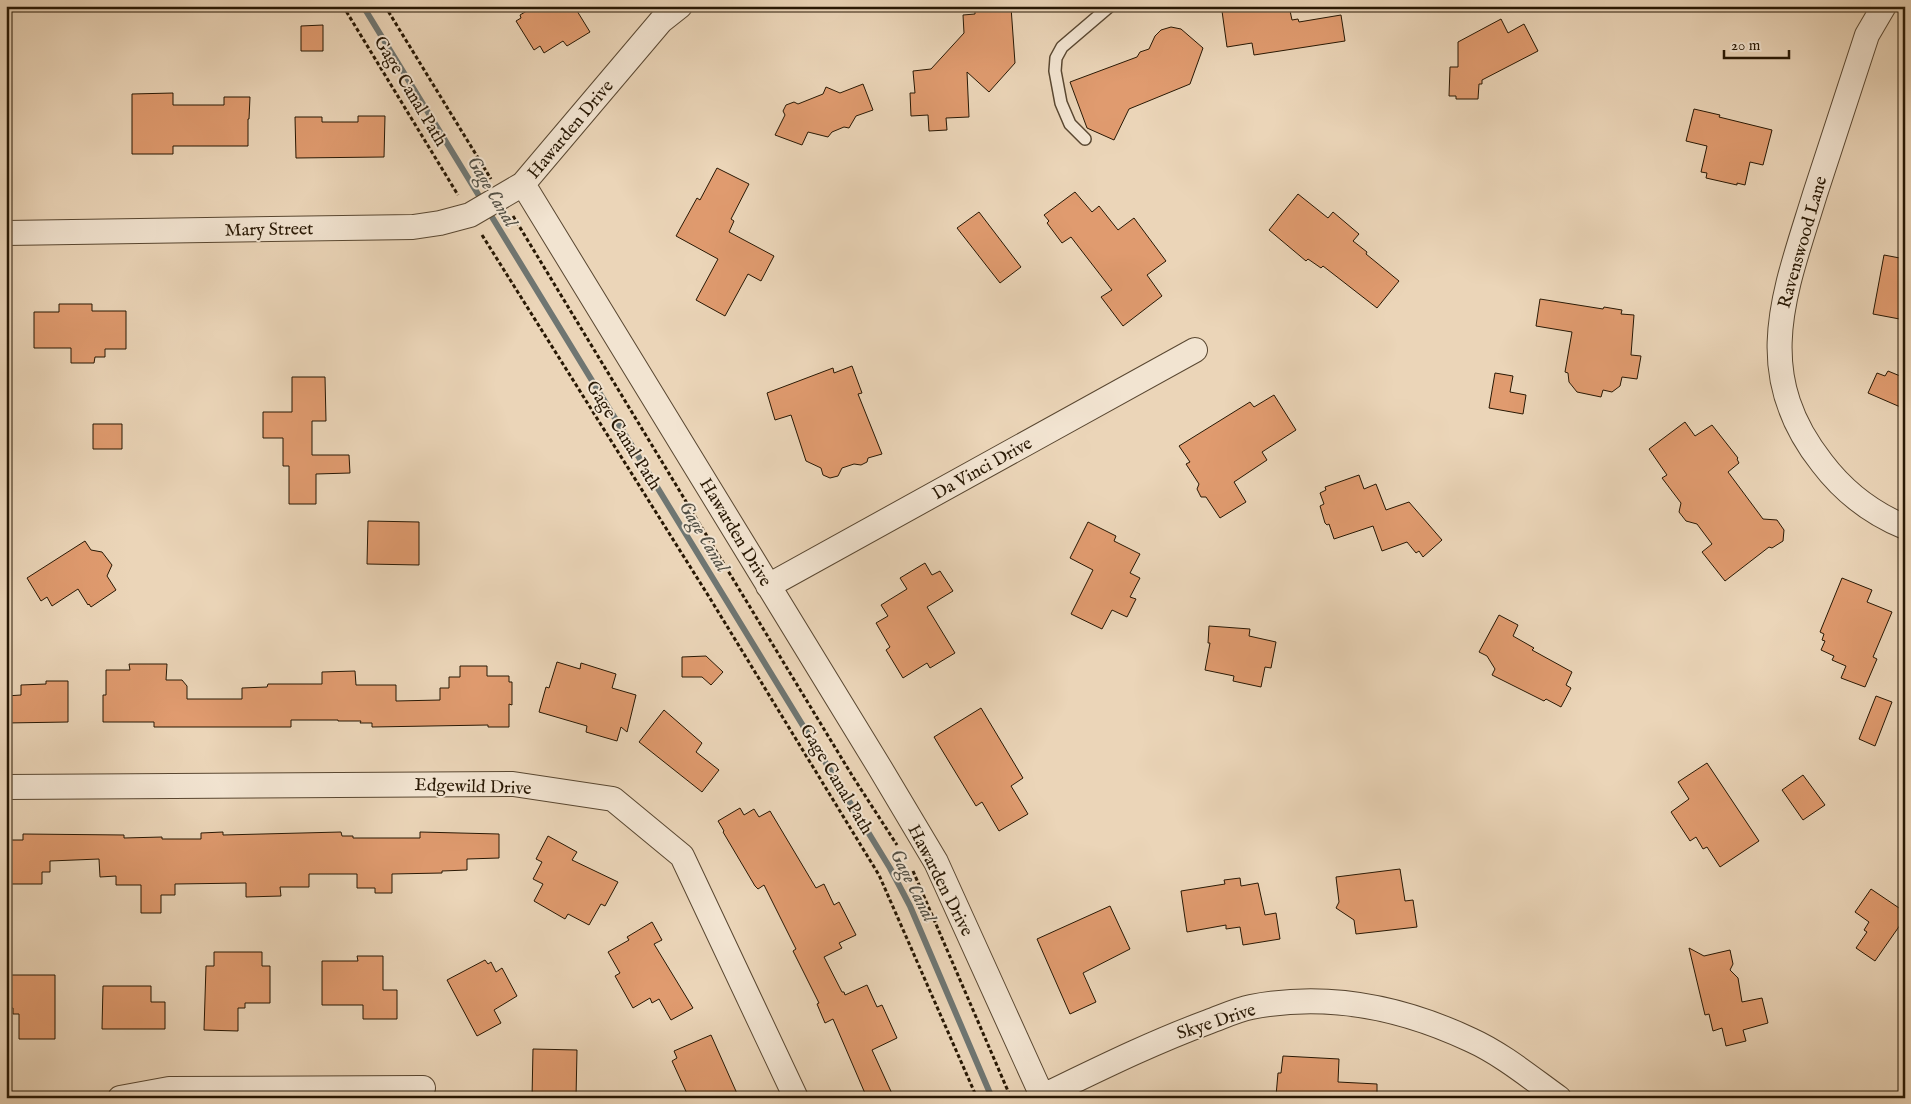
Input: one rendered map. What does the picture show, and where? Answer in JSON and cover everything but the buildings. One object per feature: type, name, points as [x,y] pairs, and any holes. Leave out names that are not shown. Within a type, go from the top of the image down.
[{"type":"street","name":"Hawarden Drive","points":[[680,6],[656,14],[523,184],[936,862],[1043,1097]]},
{"type":"street","name":"Ravenswood Lane","points":[[1884,6],[1867,35],[1793,266],[1781,314],[1780,360],[1789,406],[1798,430],[1815,455],[1848,493],[1883,517],[1905,527]]},
{"type":"street","name":"Mary Street","points":[[6,233],[413,227],[440,223],[470,215],[523,184]]},
{"type":"street","name":"Da Vinci Drive","points":[[768,586],[1195,350]]},
{"type":"street","name":"Edgewild Drive","points":[[6,787],[512,784],[613,799],[682,856],[796,1098]]},
{"type":"street","name":"Skye Drive","points":[[1043,1097],[1168,1036],[1249,1007],[1302,1000],[1356,1003],[1410,1015],[1472,1040],[1499,1056],[1559,1098]]},
{"type":"street","points":[[120,1098],[169,1089],[423,1088]]},
{"type":"lane","points":[[1084,139],[1070,124],[1061,103],[1055,71],[1056,58],[1062,47],[1110,6]]},
{"type":"path","name":"Gage Canal Path","points":[[344,6],[470,215],[711,600],[879,875],[977,1098]]},
{"type":"path","name":"Gage Canal Path","points":[[385,6],[853,777],[900,849]]},
{"type":"path","points":[[910,866],[1011,1098]]},
{"type":"waterway","name":"Gage Canal","points":[[363,6],[890,868],[910,906],[992,1098]]}]
